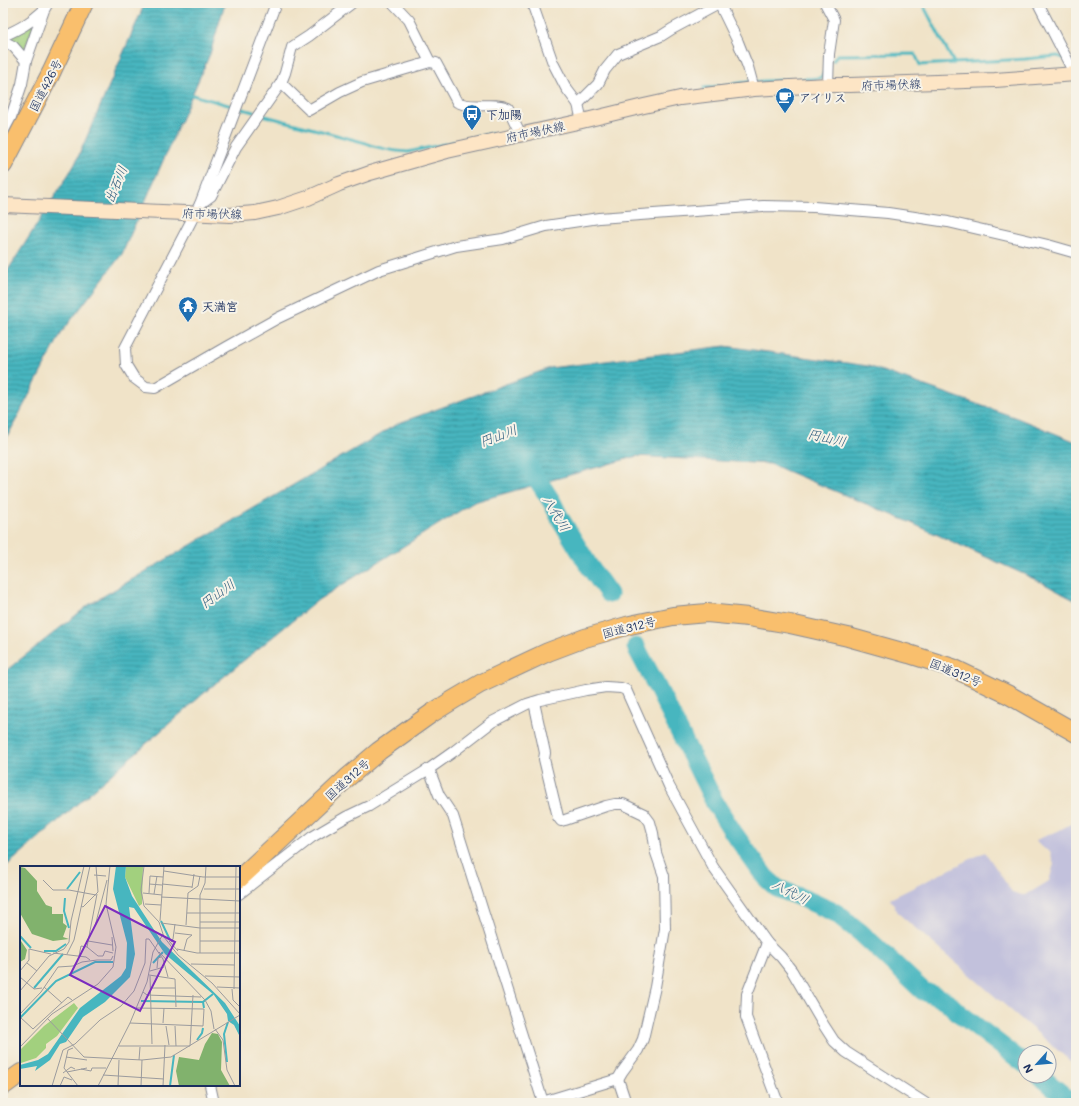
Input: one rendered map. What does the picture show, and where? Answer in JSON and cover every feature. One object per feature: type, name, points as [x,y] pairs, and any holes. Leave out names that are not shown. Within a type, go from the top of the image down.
[{"type":"highway","name":"国道426号","points":[[3,165],[51,73],[84,3]]},
{"type":"highway","name":"国道312号","points":[[240,877],[379,750],[453,700],[480,684],[548,652],[585,638],[630,625],[673,616],[707,613],[790,624],[848,637],[909,654],[953,668],[1009,695],[1076,733]]},
{"type":"highway","points":[[3,1086],[20,1074]]},
{"type":"main road","name":"府市場伏線","points":[[4,205],[192,210],[230,215],[255,213],[278,208],[308,198],[339,184],[370,173],[447,151],[680,98],[754,89],[828,85],[995,80],[1075,74]]},
{"type":"street","points":[[276,3],[192,210],[125,348],[126,365],[129,371],[134,378],[146,387],[155,388],[278,318],[379,270],[456,246],[503,239],[546,226],[599,218],[763,206],[814,207],[888,213],[948,222],[1048,245],[1076,254]]},
{"type":"street","points":[[192,210],[211,196],[236,147],[281,83],[292,47],[352,3]]},
{"type":"street","points":[[393,3],[409,20],[430,62]]},
{"type":"street","points":[[532,3],[553,63],[566,88],[578,104],[582,121]]},
{"type":"street","points":[[825,3],[834,20],[829,54],[828,85]]},
{"type":"street","points":[[1038,3],[1075,74]]},
{"type":"street","points":[[578,104],[598,84],[605,70],[618,54],[661,36],[719,4],[738,42],[748,67],[754,89]]},
{"type":"street","points":[[3,36],[25,25],[46,7]]},
{"type":"street","points":[[3,132],[18,99],[26,61],[46,7]]},
{"type":"street","points":[[3,41],[13,46],[26,61]]},
{"type":"street","points":[[281,83],[309,110],[340,92],[362,82],[430,62],[436,63],[457,102],[474,106],[503,106],[508,108],[521,135]]},
{"type":"street","points":[[240,893],[312,837],[370,806],[429,770],[492,722],[527,704],[534,702],[580,691],[606,687],[621,688],[626,690],[669,786],[713,867],[767,943],[792,971],[834,1041],[846,1052],[925,1103]]},
{"type":"street","points":[[429,770],[439,795],[453,816],[541,1102],[618,1079],[638,1050],[643,1039],[655,987],[664,929],[664,876],[656,853],[650,822],[644,814],[623,804],[615,804],[565,820],[559,820],[544,759],[545,753],[534,702]]},
{"type":"street","points":[[767,943],[747,994],[746,1017],[778,1103]]},
{"type":"street","points":[[618,1079],[626,1103]]},
{"type":"street","points":[[210,1086],[214,1103]]},
{"type":"shaded area","points":[[1076,821],[1076,1066],[1057,1050],[1057,1044],[1050,1044],[899,914],[890,899],[985,852],[1012,892],[1026,895],[1049,881],[1054,864],[1050,852],[1040,846],[1036,840],[1058,831]]},
{"type":"green space","points":[[35,22],[24,51],[7,37]]},
{"type":"water","name":"出石川","points":[[145,3],[225,3],[210,54],[122,254],[62,332],[3,445],[3,278],[75,164]]},
{"type":"water","name":"円山川","points":[[725,346],[868,366],[1017,418],[1076,442],[1076,601],[1041,582],[907,521],[770,464],[637,456],[474,502],[318,600],[210,688],[3,869],[3,673],[90,604],[399,423],[550,368]]},
{"type":"waterway","points":[[922,3],[954,63]]},
{"type":"waterway","points":[[833,61],[837,55],[915,54],[920,65],[1058,56],[1063,58]]},
{"type":"waterway","points":[[704,88],[748,82],[820,78],[825,72]]},
{"type":"waterway","points":[[189,94],[257,113]]},
{"type":"waterway","points":[[262,115],[381,148],[402,152],[491,134]]},
{"type":"waterway","name":"八代川","points":[[526,462],[552,502],[561,520],[589,566],[609,594]]},
{"type":"waterway","name":"八代川","points":[[636,647],[716,805],[765,877],[777,888],[836,913],[861,933],[923,991],[945,1000],[959,1013],[1017,1058]]},
{"type":"waterway","name":"八代川","points":[[1050,1084],[1073,1103]]},
{"type":"place","name":"アイリス","points":[[785,114]]},
{"type":"place","name":"下加陽","points":[[472,131]]},
{"type":"place","name":"天満宮","points":[[188,323]]}]
